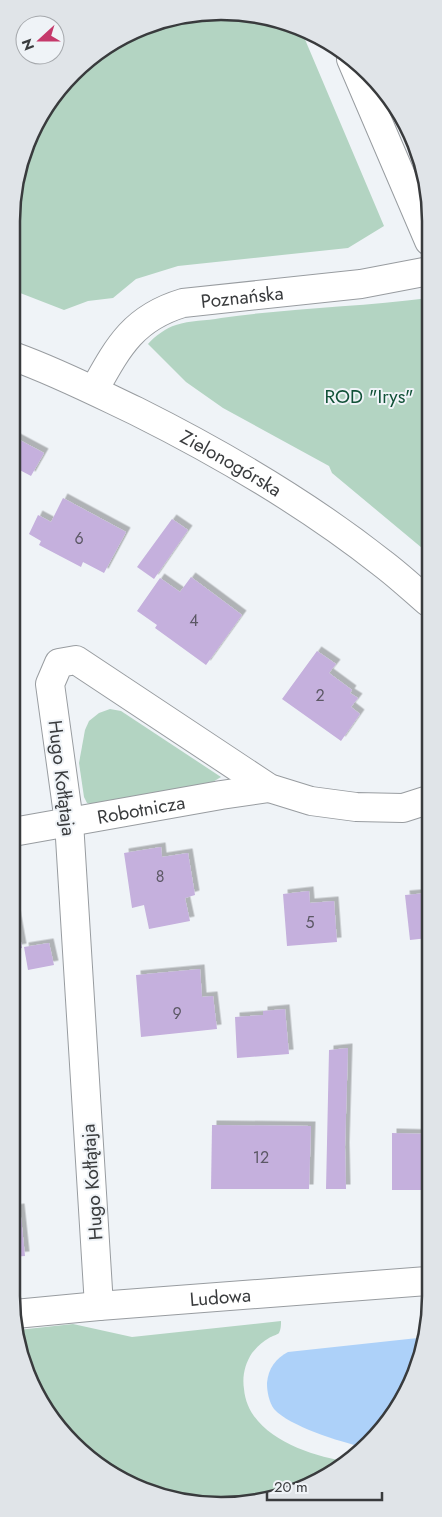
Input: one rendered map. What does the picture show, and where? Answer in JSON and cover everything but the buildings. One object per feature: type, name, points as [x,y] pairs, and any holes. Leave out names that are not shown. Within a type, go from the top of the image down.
[{"type":"street","points":[[357,73],[422,225]]},
{"type":"street","name":"Poznańska","points":[[94,390],[129,335],[150,316],[165,308],[183,303],[361,284],[422,272]]},
{"type":"street","name":"Zielonogórska","points":[[20,360],[94,390],[166,426],[265,482],[310,510],[382,562],[422,597]]},
{"type":"street","name":"Hugo Kołłątaja","points":[[99,1306],[69,822],[50,684],[59,663],[76,660],[269,788],[311,801],[356,807],[403,808],[422,802]]},
{"type":"street","name":"Robotnicza","points":[[20,831],[211,796],[269,788]]},
{"type":"street","name":"Ludowa","points":[[21,1313],[422,1281]]},
{"type":"green space","points":[[208,20],[234,20],[273,27],[304,38],[384,226],[348,248],[178,266],[136,279],[113,298],[88,301],[64,310],[20,293],[20,208],[27,169],[35,144],[47,120],[70,88],[88,70],[121,47],[144,35],[182,24]]},
{"type":"green space","name":"ROD \"Irys\"","points":[[422,299],[422,548],[332,473],[329,466],[223,408],[186,382],[148,344],[157,335],[172,326],[187,322],[273,312]]},
{"type":"green space","points":[[110,709],[121,711],[221,777],[211,783],[94,805],[87,803],[84,797],[79,763],[85,730],[89,721],[99,713]]},
{"type":"green space","points":[[281,1321],[279,1333],[260,1345],[252,1353],[248,1361],[243,1379],[248,1405],[256,1419],[268,1431],[283,1441],[316,1455],[337,1460],[298,1482],[273,1490],[234,1497],[208,1497],[169,1490],[144,1482],[120,1470],[88,1447],[70,1429],[54,1408],[35,1373],[23,1329],[73,1324],[132,1337]]},
{"type":"water","points":[[417,1338],[407,1373],[395,1396],[372,1429],[356,1445],[303,1427],[274,1409],[267,1386],[269,1373],[276,1361],[288,1352]]}]
